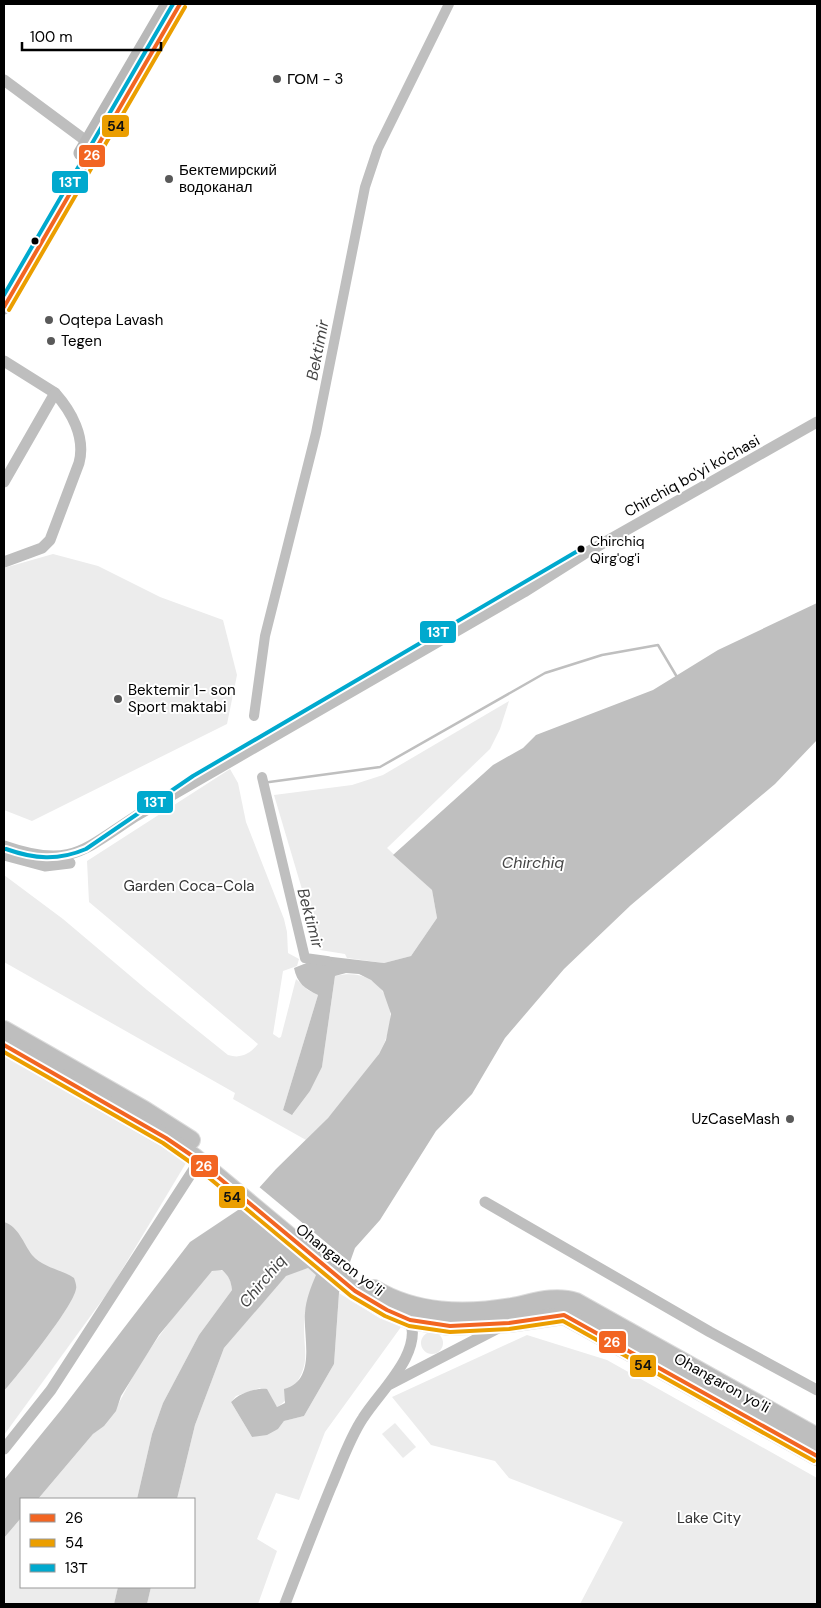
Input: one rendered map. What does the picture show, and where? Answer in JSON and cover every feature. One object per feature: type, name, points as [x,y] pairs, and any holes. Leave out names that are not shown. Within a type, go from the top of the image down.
[{"type":"highway","name":"Ohangaron yoʻli","points":[[4,1030],[157,1118],[200,1147],[243,1189],[386,1310],[410,1320],[450,1326],[509,1323],[558,1314],[572,1318],[817,1456]]},
{"type":"highway","name":"Ohangaron yoʻli","points":[[4,1045],[166,1138],[243,1189]]},
{"type":"highway","name":"Ohangaron yoʻli","points":[[359,1286],[405,1304],[440,1311],[478,1311],[558,1298],[576,1302],[817,1436]]},
{"type":"main road","points":[[4,307],[168,4]]},
{"type":"main road","points":[[4,287],[180,4]]},
{"type":"street","points":[[4,80],[91,145]]},
{"type":"street","points":[[4,361],[55,393],[73,417],[80,444],[79,462],[50,540],[42,548],[4,562]]},
{"type":"street","points":[[4,482],[55,393]]},
{"type":"street","name":"Chirchiq bo'yi ko'chasi","points":[[4,846],[57,858],[77,853],[227,763],[524,592],[584,554],[817,422]]},
{"type":"street","name":"Chirchiq bo'yi ko'chasi","points":[[4,855],[45,866],[74,862],[140,821],[167,800]]},
{"type":"street","points":[[4,1450],[51,1390],[194,1169]]},
{"type":"street","points":[[485,1202],[710,1332],[817,1390]]},
{"type":"street","points":[[286,1604],[354,1434],[412,1346],[414,1330],[410,1320]]},
{"type":"street","points":[[388,1385],[509,1323]]},
{"type":"green space","name":"Bektemir 1- son Sport maktabi","points":[[53,554],[98,566],[160,597],[223,620],[237,675],[227,724],[32,821],[4,810],[4,568]]},
{"type":"green space","points":[[509,701],[500,729],[490,749],[387,848],[432,890],[437,918],[411,956],[384,963],[347,958],[345,954],[320,950],[274,795],[352,785],[383,775]]},
{"type":"green space","name":"Garden Coca-Cola","points":[[230,769],[238,783],[246,822],[284,919],[288,953],[299,959],[297,966],[283,971],[273,1034],[279,1038],[281,1037],[296,979],[308,990],[318,995],[283,1110],[293,1114],[310,1091],[322,1067],[335,976],[354,974],[365,977],[380,988],[389,1006],[389,1027],[382,1048],[369,1070],[336,1110],[306,1140],[233,1099],[235,1093],[4,962],[4,875],[63,919],[228,1055],[241,1056],[252,1050],[258,1044],[89,902],[87,861]]},
{"type":"green space","points":[[4,1054],[189,1158],[111,1288],[4,1435]]},
{"type":"green space","points":[[308,1268],[317,1275],[309,1295],[306,1310],[304,1366],[299,1379],[287,1398],[277,1407],[260,1388],[236,1396],[231,1402],[252,1437],[278,1429],[284,1421],[304,1416],[334,1364],[339,1293],[381,1319],[384,1316],[401,1327],[325,1432],[299,1500],[276,1493],[257,1539],[277,1551],[258,1604],[147,1604],[151,1588],[195,1588],[195,1498],[177,1498],[195,1425],[224,1348],[286,1275]]},
{"type":"green space","points":[[217,1269],[221,1270],[228,1276],[232,1290],[199,1335],[163,1403],[152,1434],[137,1498],[39,1498],[93,1434],[108,1420],[138,1368],[162,1332],[207,1274]]},
{"type":"green space","points":[[432,1332],[440,1335],[443,1343],[440,1351],[432,1354],[424,1351],[421,1343],[424,1335]]},
{"type":"green space","name":"Lake City","points":[[527,1335],[607,1360],[817,1478],[817,1604],[580,1604],[623,1522],[509,1478],[495,1461],[431,1445],[392,1397]]},
{"type":"green space","points":[[395,1423],[416,1447],[403,1458],[382,1434]]},
{"type":"green space","points":[[20,1519],[20,1588],[118,1588],[114,1604],[4,1604],[4,1538]]},
{"type":"water","name":"Chirchiq","points":[[817,603],[817,740],[775,784],[631,905],[564,969],[505,1038],[472,1094],[436,1131],[380,1220],[355,1248],[339,1293],[334,1364],[304,1416],[284,1421],[278,1429],[267,1435],[252,1437],[231,1402],[247,1392],[267,1389],[277,1407],[285,1403],[284,1389],[294,1384],[301,1377],[305,1368],[306,1357],[306,1308],[316,1275],[308,1268],[286,1276],[224,1348],[195,1425],[177,1498],[137,1498],[152,1434],[163,1403],[199,1335],[232,1290],[229,1279],[222,1270],[212,1271],[159,1335],[121,1396],[116,1411],[104,1426],[93,1434],[39,1498],[20,1498],[20,1519],[4,1538],[4,1480],[61,1410],[190,1242],[241,1208],[276,1169],[328,1118],[379,1054],[386,1040],[391,1014],[383,991],[371,980],[359,974],[346,973],[335,976],[322,1067],[310,1091],[292,1115],[283,1110],[318,995],[302,985],[297,978],[294,968],[324,956],[384,963],[411,956],[437,918],[432,890],[393,855],[493,765],[523,748],[536,735],[653,690],[718,650]]},
{"type":"water","points":[[4,1222],[17,1231],[32,1255],[41,1263],[74,1278],[76,1289],[73,1298],[56,1325],[4,1391]]},
{"type":"water","points":[[118,1588],[151,1588],[147,1604],[114,1604]]},
{"type":"pier","points":[[258,1186],[352,1264],[343,1289],[242,1204]]},
{"type":"waterway","name":"Bektimir","points":[[254,716],[265,636],[316,433],[365,187],[378,148],[449,4]]},
{"type":"waterway","points":[[262,783],[380,767],[545,673],[602,655],[658,645],[677,677]]},
{"type":"waterway","name":"Bektimir","points":[[262,777],[305,958],[327,961]]},
{"type":"transit line","name":"13Т","points":[[4,295],[173,4]]},
{"type":"transit line","name":"26","points":[[4,307],[180,4]]},
{"type":"transit line","name":"54","points":[[9,310],[185,7]]},
{"type":"transit line","name":"13Т","points":[[6,849],[36,857],[56,857],[86,849],[193,776],[581,549]]},
{"type":"transit line","name":"26","points":[[4,1045],[166,1138],[194,1157],[355,1291],[387,1310],[410,1320],[450,1326],[509,1323],[564,1315],[817,1456]]},
{"type":"transit line","name":"54","points":[[4,1052],[163,1143],[190,1162],[351,1296],[385,1316],[409,1326],[450,1332],[509,1329],[563,1321],[814,1461]]},
{"type":"place","name":"ГОМ - 3","points":[[277,79]]},
{"type":"place","name":"Бектемирский водоканал","points":[[169,179]]},
{"type":"place","name":"Oqtepa Lavash","points":[[49,320]]},
{"type":"place","name":"Tegen","points":[[51,341]]},
{"type":"place","name":"Chirchiq Qirg'og'i","points":[[581,549]]},
{"type":"place","name":"Bektemir 1- son Sport maktabi","points":[[118,699]]},
{"type":"place","name":"UzCaseMash","points":[[790,1119]]}]
